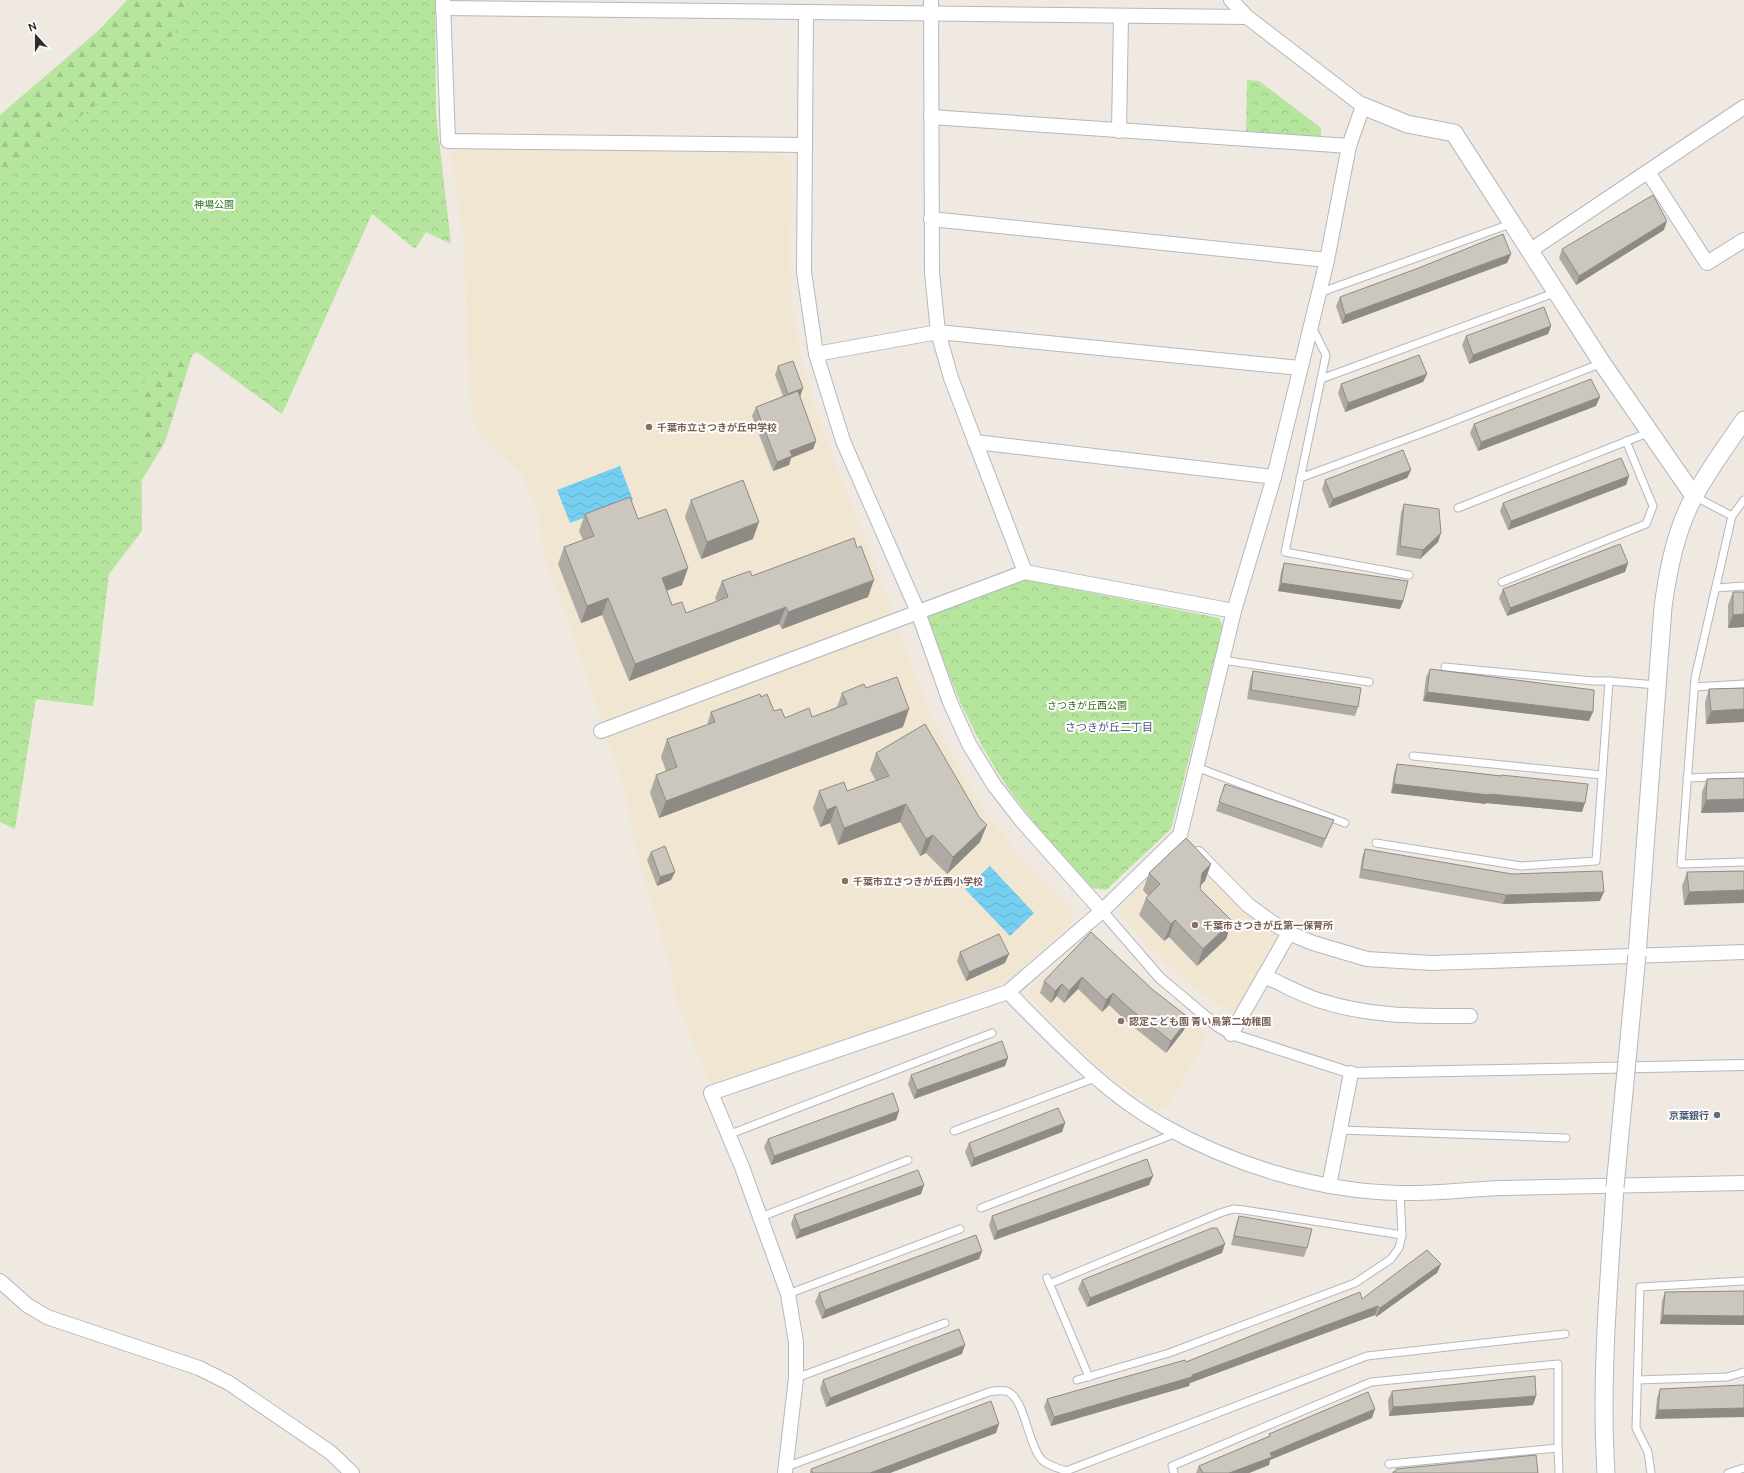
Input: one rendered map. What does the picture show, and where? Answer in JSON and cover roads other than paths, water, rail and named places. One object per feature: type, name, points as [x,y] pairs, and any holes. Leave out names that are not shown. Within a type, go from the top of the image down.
[{"type":"street","points":[[1230,0],[1247,17],[1363,106],[1408,124],[1454,133],[1602,362],[1694,496]]},
{"type":"street","points":[[805,145],[448,141],[443,4],[697,6],[806,12],[931,7],[1121,16],[1247,17]]},
{"type":"street","points":[[931,7],[932,280],[938,332],[951,378],[1025,572]]},
{"type":"street","points":[[806,12],[803,213],[804,272],[816,354],[843,441],[918,612],[950,702],[969,744],[994,785],[1022,821],[1160,978],[1217,1026],[1231,1034],[1352,1073],[1744,1065]]},
{"type":"street","points":[[1119,131],[1121,16]]},
{"type":"street","points":[[786,1470],[796,1378],[796,1342],[788,1294],[761,1217],[711,1093],[1008,992],[1102,911],[1180,835],[1234,611],[1274,477],[1327,260],[1349,146],[1363,106]]},
{"type":"street","points":[[1531,250],[1744,107]]},
{"type":"street","points":[[931,117],[1349,146]]},
{"type":"street","points":[[1648,172],[1707,263],[1744,240]]},
{"type":"street","points":[[931,219],[1327,260]]},
{"type":"street","points":[[816,354],[938,332],[1300,368]]},
{"type":"street","points":[[1606,1473],[1603,1429],[1604,1375],[1615,1187],[1637,955],[1663,607],[1668,572],[1678,536],[1694,496],[1744,420]]},
{"type":"street","points":[[975,442],[1274,477]]},
{"type":"street","points":[[601,731],[1025,572],[1234,611]]},
{"type":"street","points":[[1180,835],[1248,905],[1289,933],[1313,943],[1367,959],[1432,963],[1744,952]]},
{"type":"street","points":[[1231,1034],[1289,933]]},
{"type":"street","points":[[1264,976],[1320,1001],[1373,1014],[1470,1016]]},
{"type":"street","points":[[1008,992],[1095,1078],[1162,1125],[1247,1164],[1282,1174],[1329,1186],[1400,1193],[1480,1189],[1744,1183]]},
{"type":"street","points":[[1329,1186],[1352,1073]]},
{"type":"street","points":[[0,1281],[27,1305],[47,1316],[199,1368],[229,1383],[330,1452],[352,1473]]},
{"type":"lane","points":[[1319,293],[1513,223]]},
{"type":"lane","points":[[1321,379],[1557,292]]},
{"type":"lane","points":[[1311,325],[1326,355],[1284,552],[1409,575]]},
{"type":"lane","points":[[1300,478],[1428,431],[1602,362]]},
{"type":"lane","points":[[1458,508],[1650,432]]},
{"type":"lane","points":[[1502,582],[1646,524],[1653,506],[1626,442]]},
{"type":"lane","points":[[1694,496],[1732,516]]},
{"type":"lane","points":[[1744,500],[1732,516],[1695,678],[1681,864],[1744,862]]},
{"type":"lane","points":[[1716,588],[1744,586]]},
{"type":"lane","points":[[1222,660],[1369,682]]},
{"type":"lane","points":[[1445,667],[1593,681],[1657,685]]},
{"type":"lane","points":[[1376,843],[1521,866],[1596,861],[1609,681]]},
{"type":"lane","points":[[1694,687],[1744,684]]},
{"type":"lane","points":[[1413,756],[1602,775]]},
{"type":"lane","points":[[1196,766],[1345,823]]},
{"type":"lane","points":[[1687,778],[1744,776]]},
{"type":"lane","points":[[728,1134],[992,1033]]},
{"type":"lane","points":[[954,1131],[1095,1078]]},
{"type":"lane","points":[[1340,1130],[1566,1138]]},
{"type":"lane","points":[[981,1208],[1178,1133]]},
{"type":"lane","points":[[761,1217],[908,1160]]},
{"type":"lane","points":[[1077,1380],[1169,1353],[1355,1283],[1391,1258],[1399,1248],[1402,1235],[1400,1193]]},
{"type":"lane","points":[[1089,1377],[1048,1281],[1233,1209],[1402,1235]]},
{"type":"lane","points":[[788,1294],[960,1229]]},
{"type":"lane","points":[[1650,1473],[1648,1452],[1636,1428],[1640,1287],[1744,1282]]},
{"type":"lane","points":[[796,1378],[945,1323]]},
{"type":"lane","points":[[786,1470],[982,1395],[1000,1391],[1010,1393],[1018,1402],[1035,1450],[1042,1460],[1066,1472],[1368,1356],[1565,1334]]},
{"type":"lane","points":[[1174,1473],[1172,1466],[1371,1382],[1558,1364],[1559,1473]]},
{"type":"lane","points":[[1637,1380],[1727,1377],[1744,1372]]},
{"type":"lane","points":[[1389,1464],[1558,1448]]},
{"type":"lane","points":[[1728,1473],[1744,1468]]},
{"type":"water","points":[[620,466],[633,500],[570,523],[557,490]]},
{"type":"water","points":[[990,866],[1034,913],[1010,936],[965,889]]},
{"type":"place","name":"千葉市立さつきが丘中学校","points":[[649,427]]},
{"type":"place","name":"千葉市立さつきが丘西小学校","points":[[845,881]]},
{"type":"place","name":"千葉市さつきが丘第一保育所","points":[[1195,925]]},
{"type":"place","name":"認定こども園 青い鳥第二幼稚園","points":[[1121,1021]]},
{"type":"place","name":"京葉銀行","points":[[1717,1115]]},
{"type":"district","name":"さつきが丘二丁目","points":[[1109,727]]},
{"type":"park label","name":"神場公園","points":[[214,204]]},
{"type":"park label","name":"さつきが丘西公園","points":[[1087,705]]}]
